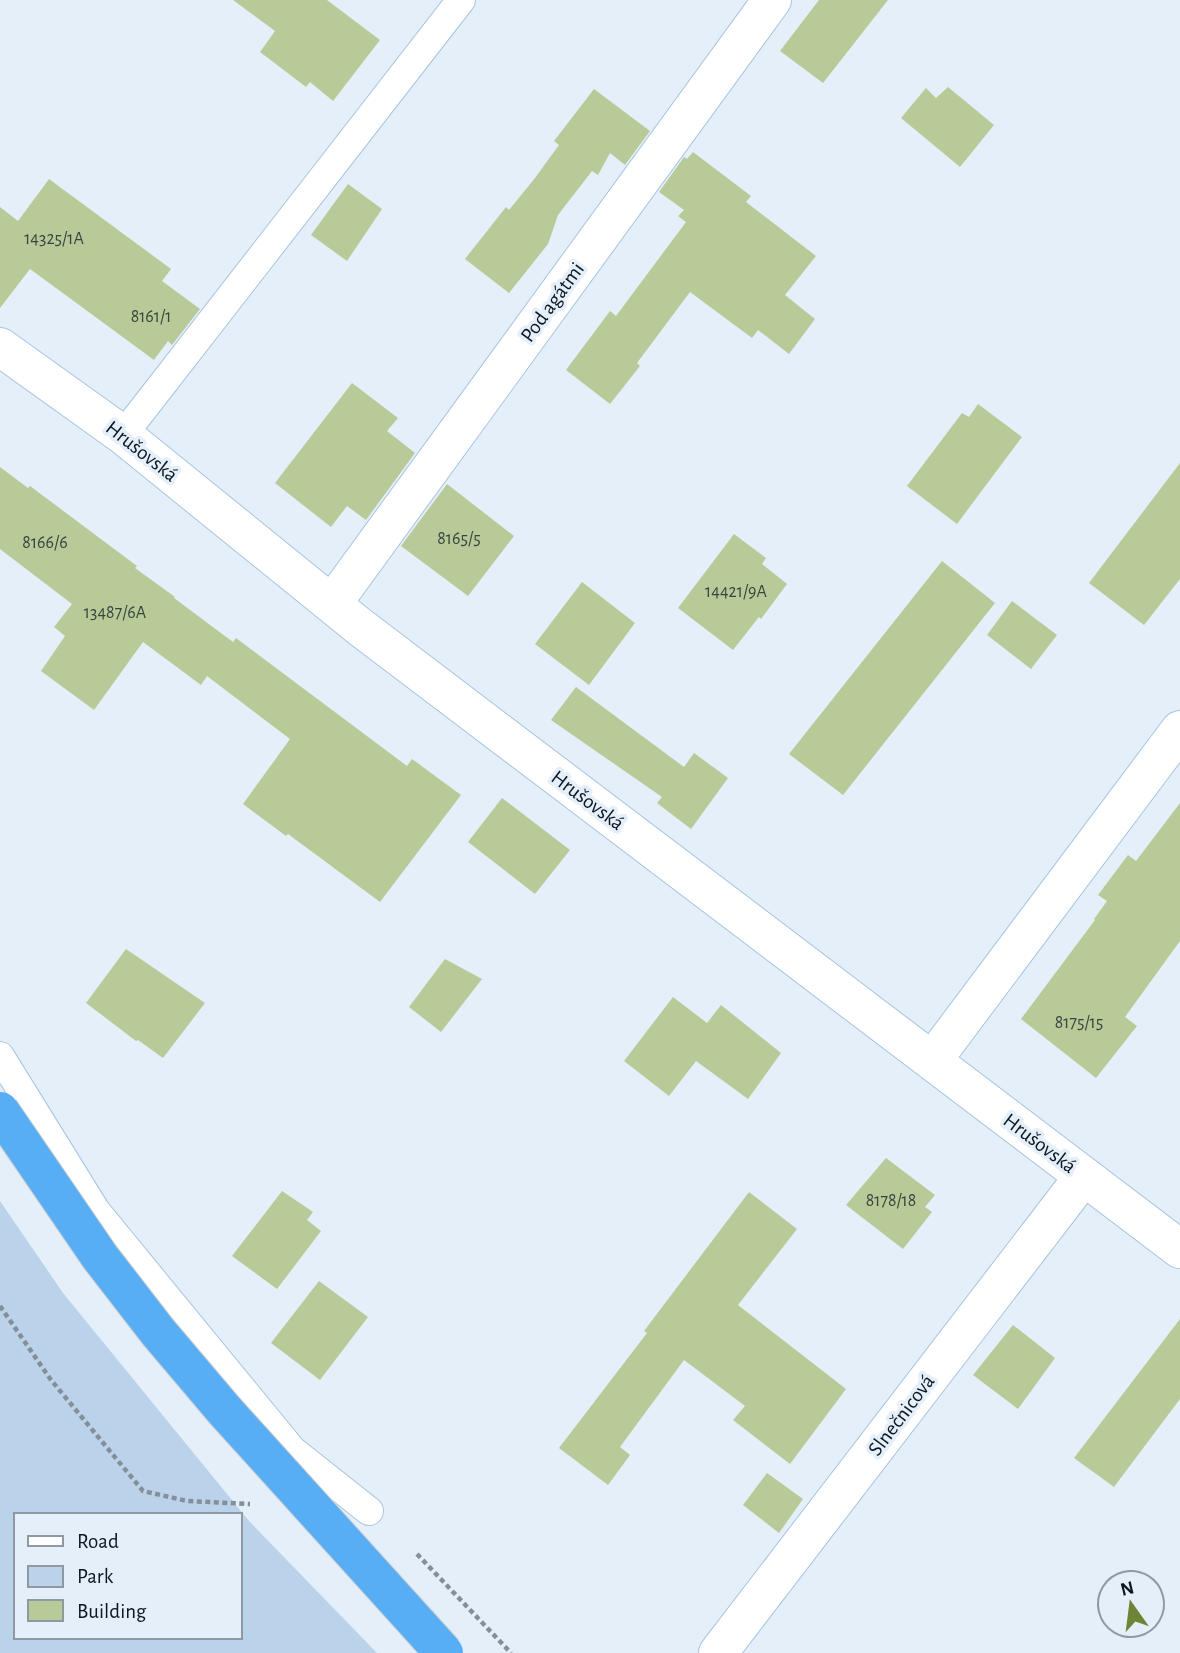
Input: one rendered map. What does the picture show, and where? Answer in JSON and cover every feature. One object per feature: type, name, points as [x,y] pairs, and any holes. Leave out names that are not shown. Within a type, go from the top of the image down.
[{"type":"highway","points":[[0,1111],[100,1257],[158,1332],[225,1411],[444,1653]]},
{"type":"street","name":"Pod agátmi","points":[[332,604],[772,0]]},
{"type":"street","name":"Hrušovská","points":[[0,347],[123,435],[332,604],[1180,1249]]},
{"type":"street","points":[[932,1062],[1180,730]]},
{"type":"street","name":"Slnečnicová","points":[[718,1653],[1084,1176]]},
{"type":"lane","points":[[123,435],[461,0]]},
{"type":"lane","points":[[0,1056],[96,1211],[292,1450],[369,1511]]},
{"type":"green space","points":[[0,1201],[63,1293],[249,1521],[377,1653],[0,1653]]},
{"type":"building","points":[[233,0],[327,0],[380,40],[333,101],[310,82],[306,87],[260,52],[275,31]]},
{"type":"building","points":[[819,0],[888,0],[823,83],[780,51]]},
{"type":"building","points":[[948,87],[994,125],[960,167],[901,118],[926,88],[936,98]]},
{"type":"building","points":[[594,89],[650,131],[625,165],[610,153],[598,175],[592,171],[558,215],[548,244],[509,293],[465,259],[506,207],[509,210],[535,178],[559,145],[554,141]]},
{"type":"building","points":[[693,152],[751,196],[746,202],[816,256],[785,295],[815,319],[789,354],[758,330],[752,338],[690,292],[637,363],[640,366],[610,404],[566,370],[610,311],[616,316],[686,222],[678,216],[684,210],[659,192],[684,157],[687,159]]},
{"type":"building","points":[[49,179],[171,269],[162,281],[200,309],[172,345],[168,341],[154,360],[30,269],[0,308],[0,207],[18,221]]},
{"type":"building","points":[[348,184],[382,209],[347,261],[311,235]]},
{"type":"building","points":[[352,383],[398,418],[387,431],[415,453],[366,520],[347,506],[331,527],[275,483]]},
{"type":"building","points":[[978,404],[1022,437],[957,524],[907,486],[962,413],[969,417]]},
{"type":"building","points":[[1180,463],[1180,579],[1144,625],[1089,583]]},
{"type":"building","points":[[0,467],[28,488],[30,486],[137,566],[135,568],[233,642],[236,638],[407,766],[412,759],[461,795],[380,902],[243,804],[290,739],[207,676],[201,685],[143,642],[94,710],[41,671],[65,636],[54,627],[72,604],[0,549]]},
{"type":"building","points":[[447,484],[514,536],[468,596],[401,546]]},
{"type":"building","points":[[734,534],[766,558],[762,564],[787,584],[733,650],[678,608]]},
{"type":"building","points":[[942,561],[995,603],[843,795],[789,754]]},
{"type":"building","points":[[582,582],[635,623],[589,685],[535,644]]},
{"type":"building","points":[[1012,601],[1057,635],[1031,669],[987,635]]},
{"type":"building","points":[[576,687],[684,767],[694,753],[728,778],[691,829],[657,803],[662,797],[551,720]]},
{"type":"building","points":[[502,798],[570,850],[535,894],[468,842]]},
{"type":"building","points":[[1180,803],[1180,941],[1125,1017],[1137,1026],[1096,1078],[1021,1019],[1107,901],[1098,895],[1128,855],[1136,861]]},
{"type":"building","points":[[126,949],[205,1003],[163,1058],[86,1003]]},
{"type":"building","points":[[445,959],[482,979],[441,1032],[409,1007]]},
{"type":"building","points":[[673,997],[707,1023],[721,1005],[781,1053],[748,1099],[696,1061],[669,1096],[624,1061]]},
{"type":"building","points":[[886,1158],[935,1195],[925,1207],[932,1212],[903,1249],[846,1205]]},
{"type":"building","points":[[282,1191],[313,1212],[307,1220],[321,1231],[277,1289],[232,1256]]},
{"type":"building","points":[[749,1192],[797,1229],[738,1305],[846,1389],[790,1464],[733,1420],[745,1406],[684,1360],[620,1447],[630,1455],[608,1485],[559,1448],[647,1333],[644,1331]]},
{"type":"building","points":[[319,1281],[368,1317],[320,1380],[271,1343]]},
{"type":"building","points":[[1180,1319],[1180,1399],[1114,1487],[1074,1458]]},
{"type":"building","points":[[1013,1325],[1055,1358],[1018,1409],[973,1375]]},
{"type":"building","points":[[767,1473],[803,1499],[779,1533],[743,1505]]}]
